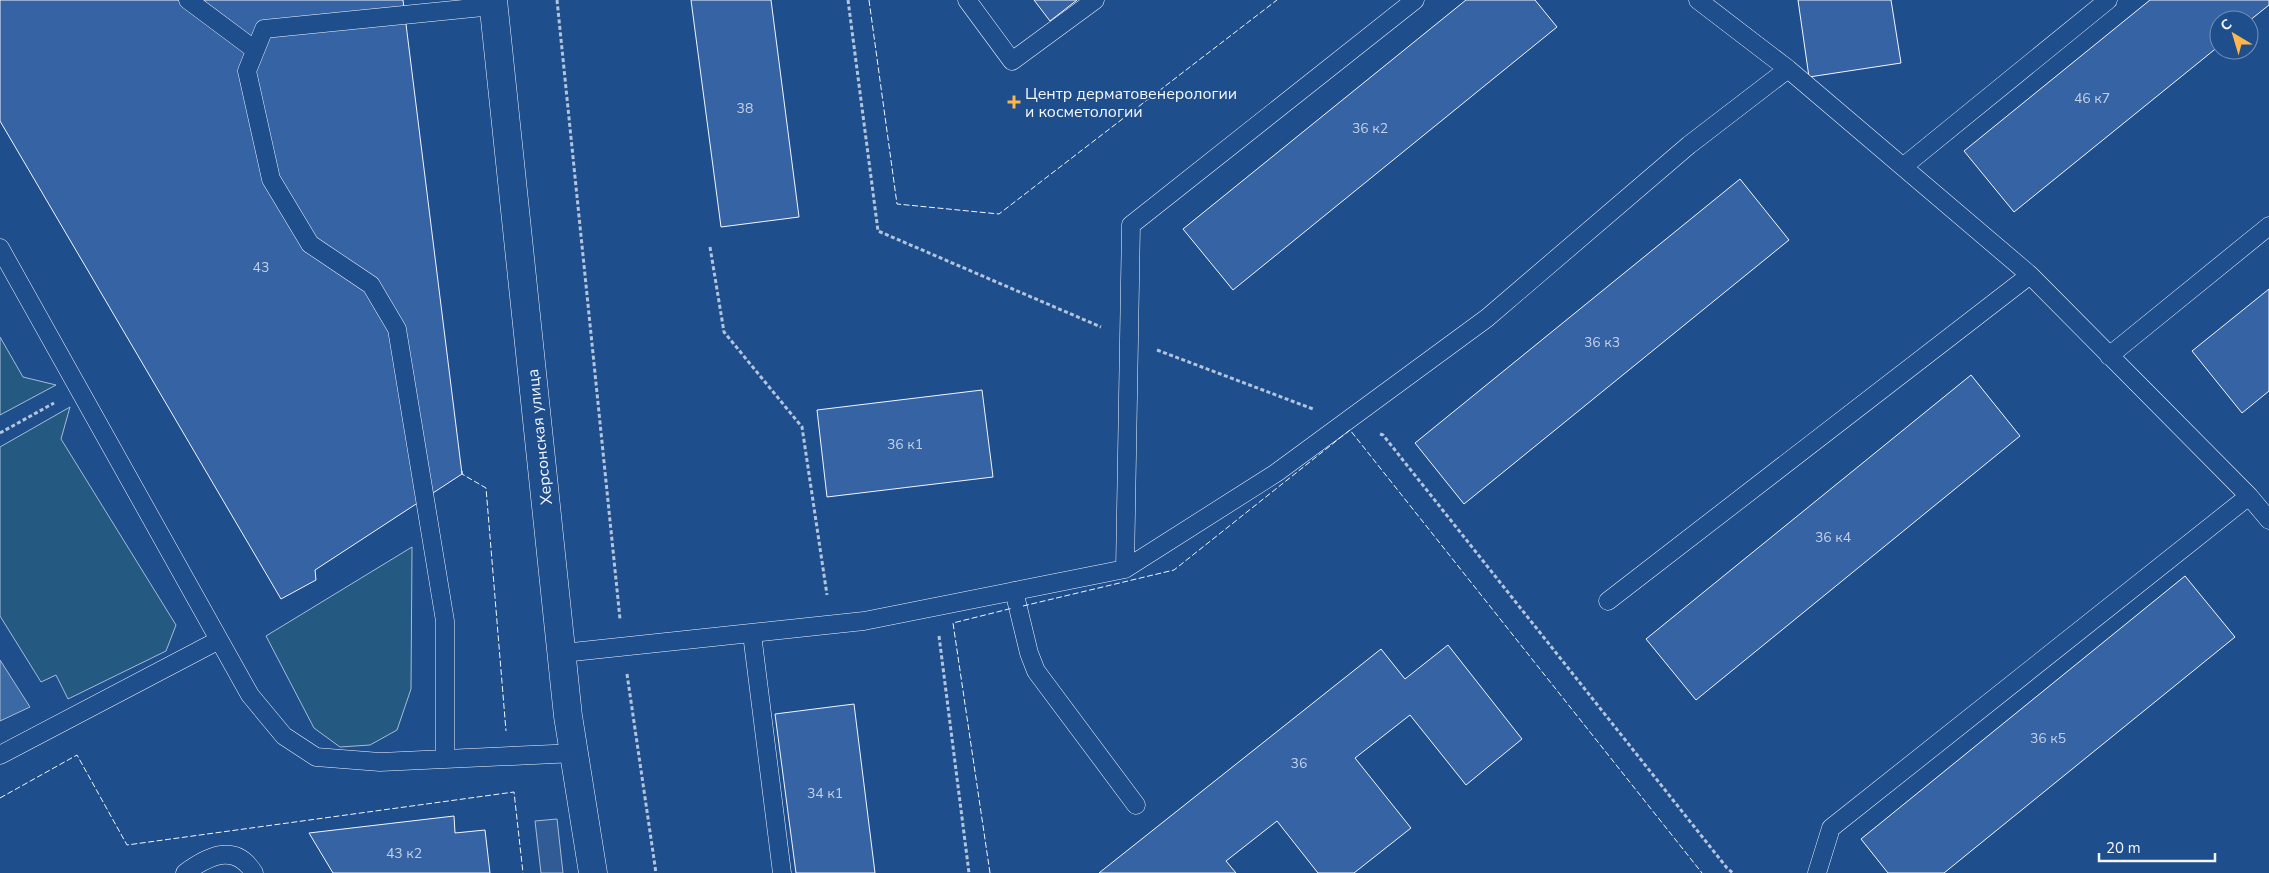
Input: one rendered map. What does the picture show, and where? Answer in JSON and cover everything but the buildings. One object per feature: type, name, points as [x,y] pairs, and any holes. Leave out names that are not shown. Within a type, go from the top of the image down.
[{"type":"street","name":"Херсонская улица","points":[[493,3],[568,716],[576,753],[593,873]]},
{"type":"lane","points":[[188,0],[255,50]]},
{"type":"lane","points":[[967,0],[1012,61],[1095,0]]},
{"type":"lane","points":[[1125,569],[1131,225],[1415,0]]},
{"type":"lane","points":[[1698,0],[1788,69],[2030,275],[2249,496],[2269,520]]},
{"type":"lane","points":[[1904,166],[2108,0]]},
{"type":"lane","points":[[445,759],[445,621],[397,329],[371,285],[310,244],[271,179],[247,71],[264,29],[493,3]]},
{"type":"lane","points":[[562,654],[864,621],[1125,569],[1276,473],[1487,318],[1690,145],[1788,69]]},
{"type":"lane","points":[[2109,356],[2269,226]]},
{"type":"lane","points":[[0,248],[250,695],[284,736],[316,757],[380,762],[576,753]]},
{"type":"lane","points":[[1608,600],[2030,275]]},
{"type":"lane","points":[[1817,873],[1831,828],[2249,496]]},
{"type":"lane","points":[[1014,591],[1029,653],[1036,671],[1136,805]]},
{"type":"lane","points":[[752,634],[782,873]]},
{"type":"lane","points":[[0,755],[219,640]]},
{"type":"lane","points":[[185,873],[209,857],[221,854],[233,856],[248,863],[254,873]]},
{"type":"path","points":[[557,0],[622,647],[656,873]]},
{"type":"path","points":[[848,0],[878,231],[1129,340],[1383,435],[1727,868],[1733,873]]},
{"type":"path","points":[[710,247],[724,332],[802,427],[831,625]]},
{"type":"path","points":[[0,433],[79,389]]},
{"type":"path","points":[[935,606],[969,873]]},
{"type":"shaded area","points":[[0,337],[23,377],[56,385],[0,415]]},
{"type":"shaded area","points":[[70,407],[61,439],[176,625],[166,651],[68,699],[56,675],[41,682],[0,616],[0,447]]},
{"type":"shaded area","points":[[412,547],[411,689],[397,730],[370,745],[340,747],[314,728],[266,636]]},
{"type":"shaded area","points":[[0,660],[30,707],[0,721]]},
{"type":"shaded area","points":[[557,819],[563,873],[541,873],[535,821]]},
{"type":"fence","points":[[869,0],[897,204],[999,214],[1277,0]]},
{"type":"fence","points":[[1023,606],[1174,570],[1350,430],[1702,873]]},
{"type":"fence","points":[[462,471],[462,474],[486,488],[506,731]]},
{"type":"fence","points":[[990,873],[953,623],[1013,608]]},
{"type":"fence","points":[[0,798],[77,755],[127,845],[514,792],[523,873]]},
{"type":"place","name":"Центр дерматовенерологии и косметологии","points":[[1014,102]]}]
